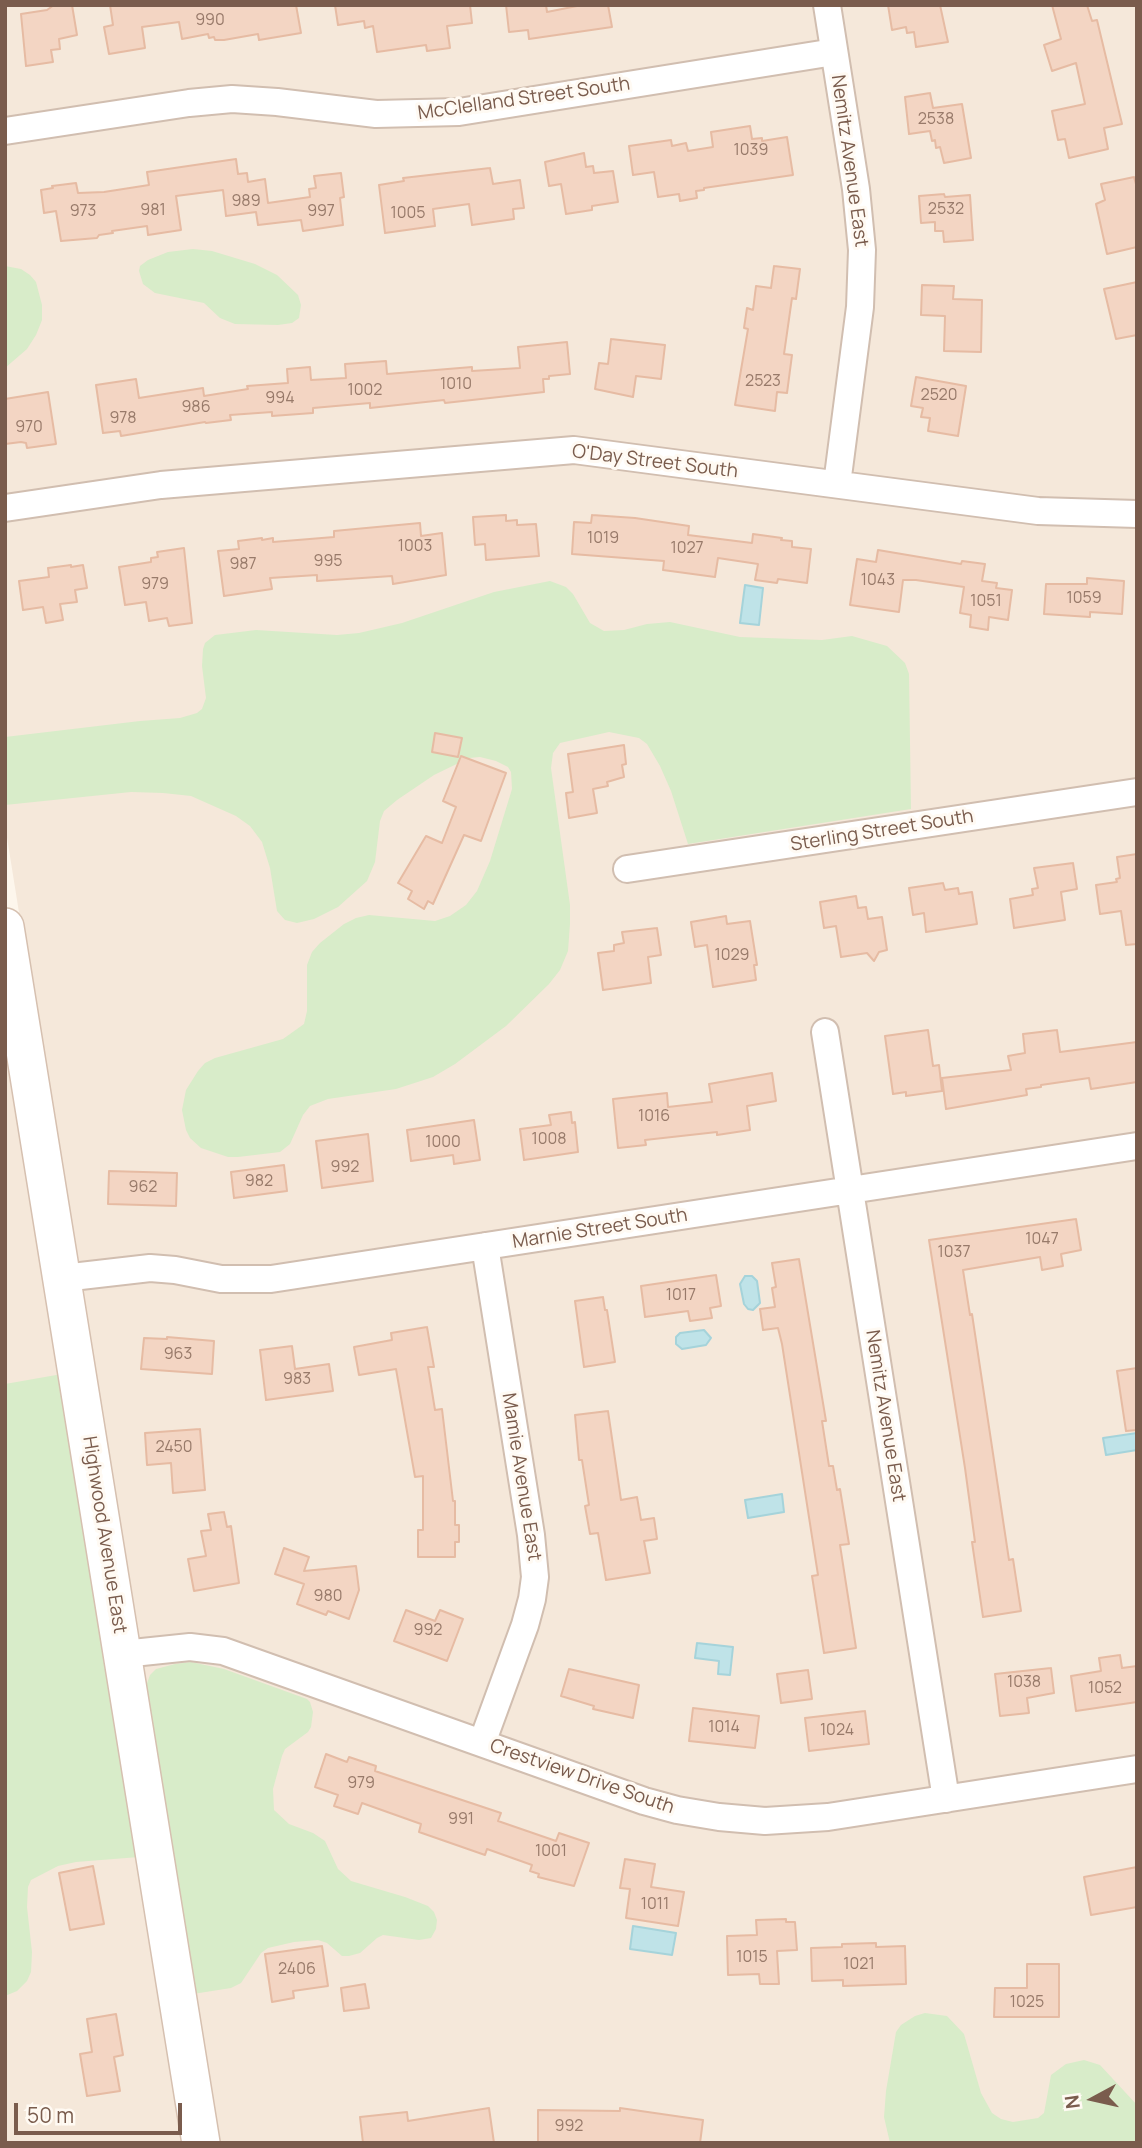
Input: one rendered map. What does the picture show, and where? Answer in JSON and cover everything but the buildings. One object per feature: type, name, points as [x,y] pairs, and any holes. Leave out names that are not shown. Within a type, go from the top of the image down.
[{"type":"street","name":"Nemitz Avenue East","points":[[827,5],[858,198],[862,250],[860,307],[837,484]]},
{"type":"street","name":"McClelland Street South","points":[[5,131],[232,99],[376,114],[458,112],[834,52]]},
{"type":"street","name":"O'Day Street South","points":[[5,508],[162,485],[573,450],[1038,511],[1137,514]]},
{"type":"street","name":"Sterling Street South","points":[[628,869],[1137,792]]},
{"type":"street","name":"Highwood Avenue East","points":[[7,949],[63,1278],[201,2143]]},
{"type":"street","name":"Nemitz Avenue East","points":[[825,1032],[946,1799]]},
{"type":"street","name":"Marnie Street South","points":[[63,1278],[150,1268],[221,1279],[271,1279],[1137,1146]]},
{"type":"street","name":"Mamie Avenue East","points":[[482,1743],[529,1611],[535,1566],[485,1246]]},
{"type":"street","name":"Crestview Drive South","points":[[123,1654],[179,1647],[215,1649],[658,1805],[719,1817],[765,1821],[818,1818],[1137,1769]]},
{"type":"shaded area","points":[[5,5],[1137,5],[1137,2143],[216,2143],[5,825]]},
{"type":"shaded area","points":[[5,1019],[63,1383],[5,1392]]},
{"type":"shaded area","points":[[137,1841],[185,2143],[5,2143],[5,1860]]},
{"type":"green space","points":[[193,249],[212,251],[255,264],[277,275],[298,295],[301,305],[299,318],[292,323],[278,325],[235,324],[220,318],[204,303],[155,293],[143,284],[140,266],[148,260],[168,252]]},
{"type":"green space","points":[[5,266],[21,269],[36,282],[42,305],[42,320],[27,349],[5,368]]},
{"type":"green space","points":[[550,581],[566,587],[590,623],[604,631],[670,622],[740,637],[822,640],[852,636],[887,646],[905,663],[909,674],[911,809],[688,844],[671,791],[647,744],[639,738],[609,732],[560,743],[553,753],[551,768],[570,905],[570,924],[568,951],[560,970],[549,984],[506,1026],[433,1077],[396,1089],[328,1099],[310,1106],[290,1144],[280,1152],[228,1157],[201,1148],[186,1130],[182,1110],[186,1090],[198,1071],[205,1063],[215,1058],[283,1039],[304,1024],[307,1011],[307,965],[312,952],[344,924],[369,915],[435,921],[450,916],[466,905],[477,891],[490,861],[512,789],[511,772],[508,767],[496,761],[480,757],[469,758],[434,775],[397,800],[384,811],[380,821],[375,862],[367,881],[338,907],[314,919],[297,923],[285,920],[277,911],[270,868],[262,842],[250,826],[236,816],[191,796],[163,793],[131,792],[5,805],[5,737],[180,718],[197,713],[202,709],[206,698],[203,649],[205,643],[215,635],[256,630],[337,635],[359,633],[402,623],[494,592]]},
{"type":"green space","points":[[62,1374],[139,1857],[76,1862],[58,1866],[31,1880],[27,1907],[32,1952],[31,1972],[27,1981],[17,1991],[5,1996],[5,1384]]},
{"type":"green space","points":[[191,1662],[224,1669],[310,1702],[313,1712],[311,1727],[285,1749],[282,1756],[273,1789],[274,1810],[289,1824],[313,1833],[325,1841],[338,1869],[351,1881],[428,1906],[437,1920],[431,1938],[419,1940],[383,1935],[360,1953],[349,1956],[342,1956],[327,1943],[318,1940],[268,1948],[261,1953],[241,1983],[231,1988],[193,1994],[146,1686],[150,1675],[156,1669]]},
{"type":"green space","points":[[925,2013],[947,2016],[964,2034],[981,2093],[992,2113],[1001,2119],[1013,2122],[1038,2118],[1044,2113],[1051,2075],[1066,2064],[1084,2060],[1100,2065],[1137,2105],[1137,2143],[890,2143],[884,2117],[896,2032],[901,2025]]},
{"type":"water","points":[[745,585],[763,588],[759,625],[740,623]]},
{"type":"water","points":[[745,1276],[752,1276],[757,1281],[760,1303],[753,1310],[744,1304],[740,1284]]},
{"type":"water","points":[[704,1330],[711,1338],[706,1345],[682,1349],[676,1344],[676,1337],[680,1333]]},
{"type":"water","points":[[1137,1433],[1137,1450],[1106,1455],[1103,1438]]},
{"type":"water","points":[[782,1494],[784,1512],[748,1518],[745,1500]]},
{"type":"water","points":[[697,1643],[733,1647],[730,1675],[718,1674],[719,1661],[695,1658]]},
{"type":"water","points":[[633,1926],[676,1933],[672,1955],[630,1949]]}]
